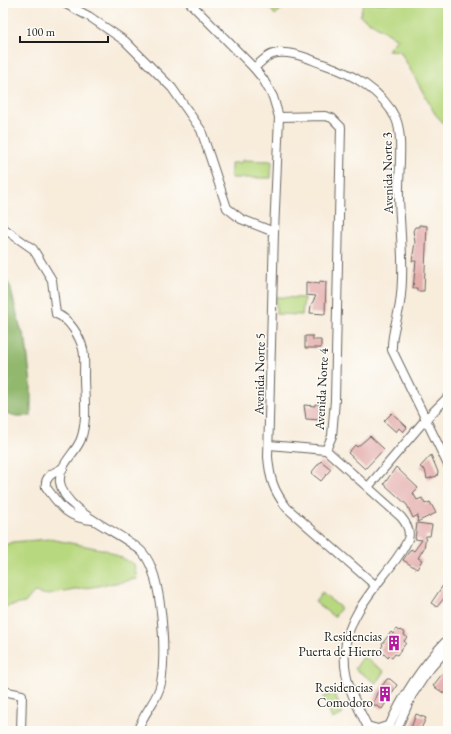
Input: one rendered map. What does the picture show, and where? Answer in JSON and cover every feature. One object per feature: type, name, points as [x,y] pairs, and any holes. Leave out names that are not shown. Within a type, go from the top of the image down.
[{"type":"street","points":[[64,3],[90,17],[125,41],[172,88],[201,130],[227,208],[241,219],[274,232]]},
{"type":"street","points":[[190,3],[254,68],[270,92],[279,117]]},
{"type":"street","name":"Avenida Norte 3","points":[[254,68],[266,58],[280,53],[306,58],[337,68],[359,80],[373,91],[382,100],[395,119],[400,141],[398,197],[401,261],[400,303],[392,340],[392,350],[448,465]]},
{"type":"street","name":"Avenida Norte 4","points":[[279,117],[325,116],[337,122],[341,127],[342,134],[335,400],[332,436],[326,450]]},
{"type":"street","name":"Avenida Norte 5","points":[[279,117],[274,232],[269,445],[270,479],[278,497],[295,517],[376,586]]},
{"type":"street","points":[[3,228],[33,249],[52,280],[56,314],[61,316],[70,325],[83,349],[85,426],[81,441],[63,468],[60,475],[60,484],[67,496],[92,520],[131,542],[143,553],[154,570],[161,605],[163,670],[158,694],[140,723],[138,731]]},
{"type":"street","points":[[368,487],[448,397]]},
{"type":"street","points":[[269,445],[326,450],[405,521],[409,532],[408,539],[350,627],[345,650],[348,683],[368,729],[391,729]]},
{"type":"street","points":[[63,468],[52,474],[47,479],[46,487],[60,507],[69,514],[78,519],[92,520]]},
{"type":"street","points":[[391,729],[402,699],[430,658],[448,639]]},
{"type":"street","points":[[391,729],[428,671],[448,648]]},
{"type":"street","points":[[3,691],[22,695],[22,731]]},
{"type":"green space","points":[[266,3],[288,3],[275,15]]},
{"type":"green space","points":[[363,3],[448,3],[448,128],[435,114],[400,51],[388,50],[397,39],[360,16]]},
{"type":"green space","points":[[242,160],[272,161],[271,178],[231,178],[231,163],[241,163]]},
{"type":"green space","points":[[3,274],[10,286],[20,326],[26,341],[31,384],[31,416],[16,416],[3,412]]},
{"type":"green space","points":[[276,297],[304,298],[302,315],[276,314]]},
{"type":"green space","points":[[50,539],[106,550],[134,564],[137,579],[48,595],[34,592],[25,603],[3,607],[3,546],[12,542]]},
{"type":"green space","points":[[322,593],[341,608],[334,617],[315,602]]},
{"type":"green space","points":[[363,657],[384,671],[376,683],[355,669]]},
{"type":"green space","points":[[334,693],[343,714],[332,719],[323,697]]},
{"type":"building","points":[[419,225],[427,226],[424,291],[417,291],[417,288],[413,288],[416,261],[412,261],[415,242],[413,231],[415,227],[419,227]]},
{"type":"building","points":[[320,281],[326,282],[325,314],[310,313],[311,305],[316,296],[306,295],[306,282],[319,284]]},
{"type":"building","points":[[305,336],[313,336],[313,340],[321,340],[321,348],[305,348]]},
{"type":"building","points":[[315,404],[323,404],[322,420],[306,419],[304,405],[315,406]]},
{"type":"building","points":[[392,413],[407,427],[403,432],[399,428],[396,432],[384,421]]},
{"type":"building","points":[[370,436],[384,449],[365,469],[348,453],[355,445],[357,447]]},
{"type":"building","points":[[431,455],[438,472],[437,476],[427,479],[425,470],[420,467]]},
{"type":"building","points":[[321,461],[331,469],[321,481],[311,473]]},
{"type":"building","points":[[396,467],[418,488],[413,493],[417,500],[422,498],[425,504],[430,502],[436,513],[417,522],[418,515],[413,518],[407,505],[384,484]]},
{"type":"building","points":[[417,523],[432,525],[430,536],[426,536],[424,548],[418,558],[422,560],[417,569],[403,560],[411,549],[414,551],[422,540],[415,539]]},
{"type":"building","points":[[448,578],[448,599],[445,597],[437,607],[431,603]]},
{"type":"building","name":"Residencias Puerta de Hierro","points":[[396,629],[405,633],[404,635],[407,637],[404,641],[406,643],[397,655],[395,654],[392,658],[389,656],[388,658],[380,650],[383,645],[382,644],[391,632],[393,634]]},
{"type":"building","points":[[442,674],[448,679],[448,696],[433,686]]},
{"type":"building","name":"Residencias Comodoro","points":[[387,679],[390,679],[397,685],[382,709],[373,704],[377,693]]},
{"type":"building","points":[[416,714],[426,718],[420,731],[410,731]]},
{"type":"place","name":"Residencias Puerta de Hierro","points":[[394,643]]},
{"type":"place","name":"Residencias Comodoro","points":[[385,694]]}]
